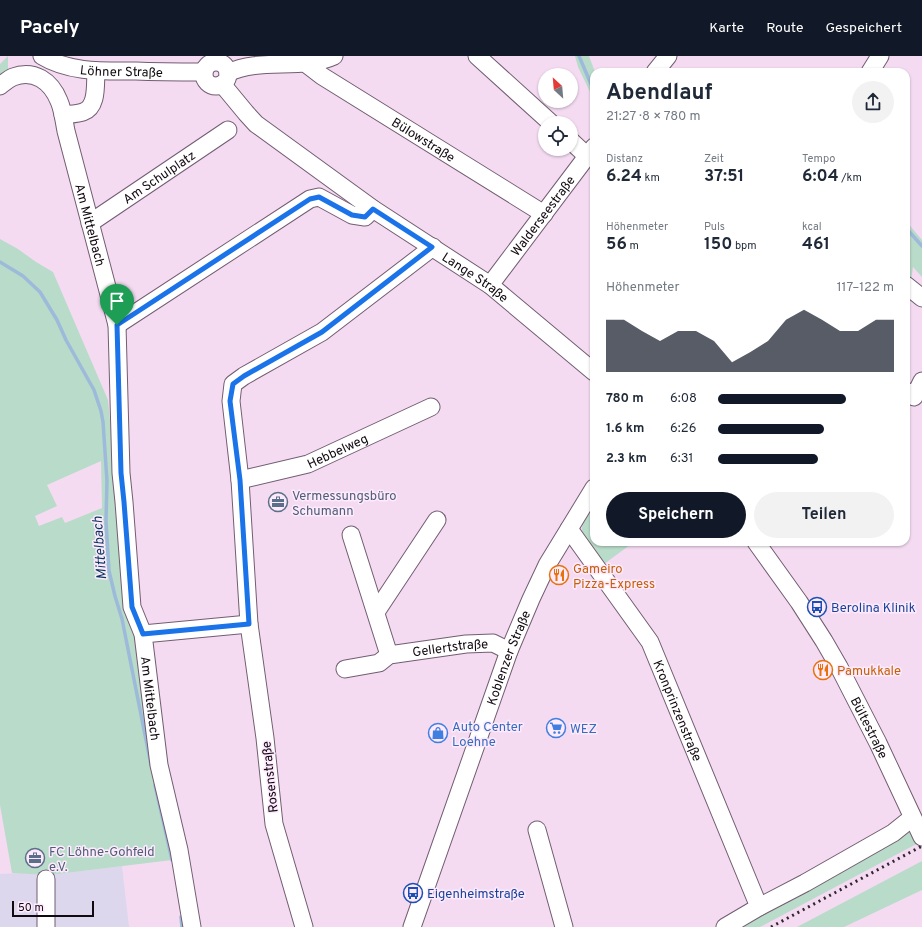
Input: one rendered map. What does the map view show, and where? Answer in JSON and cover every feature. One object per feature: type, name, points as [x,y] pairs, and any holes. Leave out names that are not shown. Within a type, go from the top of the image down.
[{"type":"street","name":"Löhner Straße","points":[[42,56],[64,66],[96,71],[204,72],[205,79],[211,85],[219,86],[225,78]]},
{"type":"street","points":[[225,78],[242,68],[252,66],[305,63],[334,56]]},
{"type":"street","points":[[477,56],[543,116]]},
{"type":"street","points":[[658,68],[668,56]]},
{"type":"street","points":[[872,68],[880,56]]},
{"type":"street","name":"Bülowstraße","points":[[305,63],[322,76],[544,214]]},
{"type":"street","points":[[64,115],[88,110],[92,105],[96,71]]},
{"type":"street","name":"Am Mittelbach","points":[[0,86],[13,77],[28,75],[35,76],[47,82],[59,100],[117,325],[121,473],[132,607],[143,634],[159,765],[179,850],[192,927]]},
{"type":"street","name":"Lange Straße","points":[[225,78],[246,113],[256,124],[373,209],[490,285],[590,369]]},
{"type":"street","name":"Am Schulplatz","points":[[90,223],[228,130]]},
{"type":"street","points":[[578,145],[590,151]]},
{"type":"street","name":"Walderseestraße","points":[[490,285],[590,151]]},
{"type":"street","points":[[117,325],[310,199],[319,197],[352,215],[365,217],[373,209]]},
{"type":"street","name":"Rosenstraße","points":[[304,927],[274,824],[265,738],[249,624],[240,480],[230,401],[233,384],[244,376],[322,332],[432,247]]},
{"type":"street","points":[[910,288],[922,298]]},
{"type":"street","points":[[910,394],[922,381]]},
{"type":"street","name":"Hebbelweg","points":[[240,480],[308,464],[431,407]]},
{"type":"street","name":"Koblenzer Straße","points":[[412,927],[509,651],[547,566],[590,495]]},
{"type":"street","points":[[376,612],[437,520]]},
{"type":"street","name":"Kronprinzenstraße","points":[[569,529],[652,646],[759,907]]},
{"type":"street","points":[[351,536],[389,655]]},
{"type":"street","name":"Bültestraße","points":[[759,546],[803,608],[839,667],[878,743],[917,827]]},
{"type":"street","points":[[143,634],[249,624]]},
{"type":"street","name":"Gellertstraße","points":[[345,669],[379,664],[389,655],[466,644],[493,643],[509,651]]},
{"type":"street","points":[[725,927],[893,833],[908,821],[917,827]]},
{"type":"street","points":[[537,830],[564,927]]},
{"type":"street","points":[[46,879],[46,927]]},
{"type":"shaded area","points":[[122,866],[129,927],[0,927],[0,874],[20,873],[49,875]]},
{"type":"green space","points":[[8,56],[8,73],[0,79],[0,64]]},
{"type":"green space","points":[[575,56],[589,56],[594,68],[590,68],[590,92],[578,67]]},
{"type":"green space","points":[[910,226],[922,240],[922,277],[913,267],[911,281]]},
{"type":"green space","points":[[0,239],[53,272],[108,400],[128,608],[136,633],[180,859],[49,875],[12,873],[0,805]],"holes":[[[101,461],[102,508],[65,523],[62,517],[39,526],[35,516],[57,506],[47,485]]]},
{"type":"green space","points":[[590,513],[590,544],[582,533],[582,526]]},
{"type":"green space","points":[[591,546],[629,546],[604,564]]},
{"type":"green space","points":[[922,825],[922,841],[760,927],[742,927]]},
{"type":"green space","points":[[922,861],[922,890],[844,927],[797,927]]},
{"type":"waterway","points":[[579,56],[590,82]]},
{"type":"waterway","points":[[910,232],[922,246]]},
{"type":"waterway","name":"Mittelbach","points":[[0,262],[23,276],[40,292],[57,320],[66,340],[94,390],[101,411],[107,481],[106,521],[109,571],[122,619],[151,765]]},
{"type":"waterway","name":"Mittelbach","points":[[155,785],[172,860]]},
{"type":"waterway","name":"Mittelbach","points":[[181,917],[182,927]]},
{"type":"railway","points":[[771,927],[922,846]]},
{"type":"place","name":"Vermessungsbüro Schumann","points":[[278,502]]},
{"type":"place","name":"Gameiro Pizza-Express","points":[[559,575]]},
{"type":"place","name":"Berolina Klinik","points":[[817,607]]},
{"type":"place","name":"Pamukkale","points":[[823,670]]},
{"type":"place","name":"WEZ","points":[[556,728]]},
{"type":"place","name":"Auto Center Loehne","points":[[438,733]]},
{"type":"place","name":"FC Löhne-Gohfeld e.V.","points":[[35,858]]},
{"type":"place","name":"Eigenheimstraße","points":[[413,893]]},
{"type":"route","points":[[319,197],[352,215],[365,217],[373,209],[432,247],[322,332],[244,376],[233,384],[230,401],[240,480],[249,624],[143,634],[132,607],[121,473],[117,325],[310,199],[319,197]]}]
